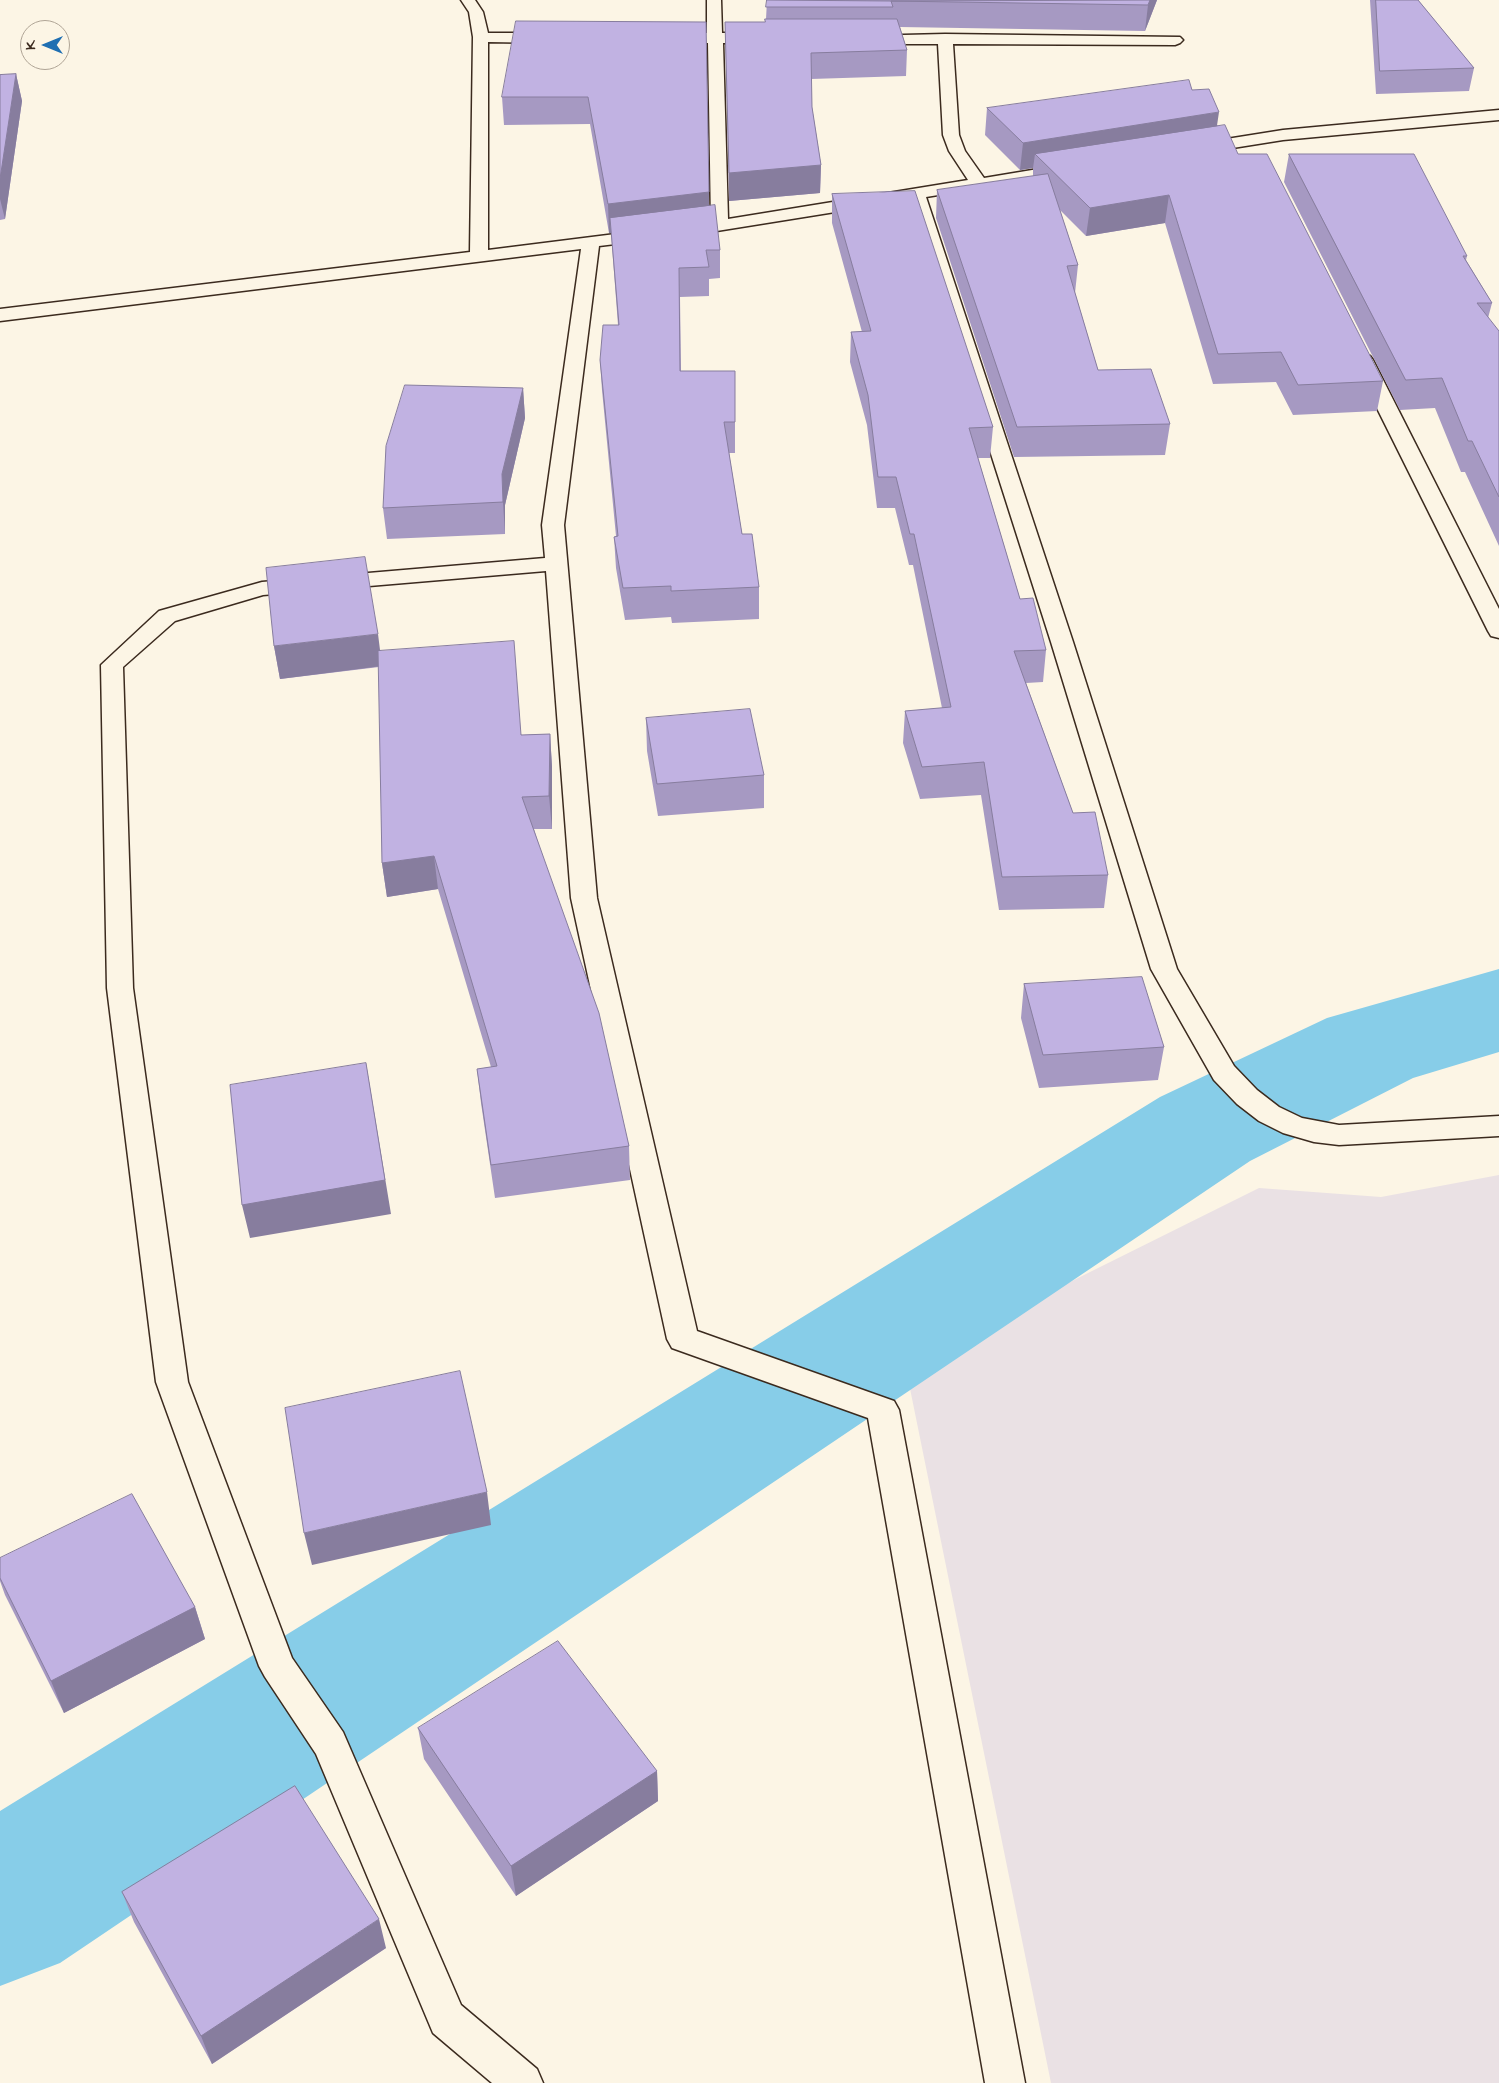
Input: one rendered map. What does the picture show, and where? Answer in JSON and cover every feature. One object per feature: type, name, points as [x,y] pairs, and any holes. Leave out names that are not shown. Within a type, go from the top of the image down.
[{"type":"street","points":[[468,0],[476,12],[481,37],[480,256]]},
{"type":"street","points":[[714,0],[720,225]]},
{"type":"street","points":[[481,37],[568,38]]},
{"type":"street","points":[[656,38],[772,38]]},
{"type":"street","points":[[849,39],[1175,40]]},
{"type":"street","points":[[945,39],[951,135],[957,151],[967,168],[980,184]]},
{"type":"street","points":[[1174,152],[1283,135],[1499,114]]},
{"type":"street","points":[[1252,140],[1261,158]]},
{"type":"street","points":[[0,315],[720,225],[1087,166]]},
{"type":"street","points":[[917,194],[1062,642],[1164,969],[1224,1073],[1247,1097],[1269,1114],[1293,1126],[1314,1132],[1339,1135],[1499,1126]]},
{"type":"street","points":[[591,242],[553,525],[584,898],[683,1338],[883,1410],[1005,2083]]},
{"type":"street","points":[[1356,346],[1499,631]]},
{"type":"street","points":[[523,2083],[447,2019],[330,1744],[277,1666],[172,1382],[120,988],[112,665],[167,616],[262,589],[556,564]]},
{"type":"shaded area","points":[[1499,1175],[1499,2083],[1051,2083],[905,1364],[1259,1188],[1381,1197]]},
{"type":"building","points":[[767,0],[891,1],[893,7],[766,7]]},
{"type":"building","points":[[1150,0],[1148,5],[891,1]]},
{"type":"building","points":[[1376,0],[1418,0],[1474,68],[1380,71]]},
{"type":"building","points":[[765,19],[897,19],[907,50],[811,53],[812,107],[821,165],[729,173],[725,22],[765,22]]},
{"type":"building","points":[[516,21],[706,22],[709,192],[608,204],[588,97],[502,97]]},
{"type":"building","points":[[16,74],[0,179],[0,75]]},
{"type":"building","points":[[1189,80],[1192,90],[1209,89],[1219,112],[1023,143],[987,108]]},
{"type":"building","points":[[1225,125],[1238,154],[1267,154],[1383,381],[1298,385],[1281,352],[1218,354],[1169,195],[1090,208],[1035,154]]},
{"type":"building","points":[[1289,154],[1414,154],[1467,256],[1463,256],[1492,303],[1477,303],[1499,331],[1499,497],[1472,441],[1468,441],[1442,378],[1406,380]]},
{"type":"building","points":[[1048,174],[1078,265],[1067,266],[1098,370],[1151,369],[1170,424],[1017,427],[937,190]]},
{"type":"building","points":[[915,191],[993,427],[969,428],[1020,599],[1033,598],[1046,650],[1014,651],[1073,813],[1095,812],[1108,875],[1002,877],[984,762],[922,767],[905,711],[951,707],[914,534],[910,534],[896,477],[878,477],[868,395],[851,332],[871,331],[832,194]]},
{"type":"building","points":[[715,205],[720,250],[706,250],[709,267],[679,268],[680,371],[735,371],[735,422],[724,422],[742,534],[752,534],[759,587],[671,591],[671,586],[623,588],[614,537],[618,536],[600,360],[603,325],[619,325],[610,218]]},
{"type":"building","points":[[405,385],[523,388],[502,474],[503,502],[383,508],[386,446]]},
{"type":"building","points":[[365,557],[378,634],[274,646],[266,568]]},
{"type":"building","points":[[514,641],[521,735],[550,734],[549,796],[522,797],[599,1013],[629,1146],[491,1165],[477,1069],[497,1066],[434,856],[382,863],[378,651]]},
{"type":"building","points":[[750,709],[764,775],[657,784],[646,718]]},
{"type":"building","points":[[1142,977],[1164,1047],[1043,1055],[1024,984]]},
{"type":"building","points":[[366,1063],[385,1180],[242,1205],[230,1085]]},
{"type":"building","points":[[460,1371],[487,1492],[304,1533],[285,1408]]},
{"type":"building","points":[[132,1494],[195,1607],[51,1681],[0,1578],[0,1558]]},
{"type":"building","points":[[558,1641],[657,1771],[511,1866],[418,1728]]},
{"type":"building","points":[[295,1786],[379,1919],[201,2036],[122,1892]]},
{"type":"waterway","points":[[0,1905],[1205,1129],[1370,1048],[1499,1010]]}]
